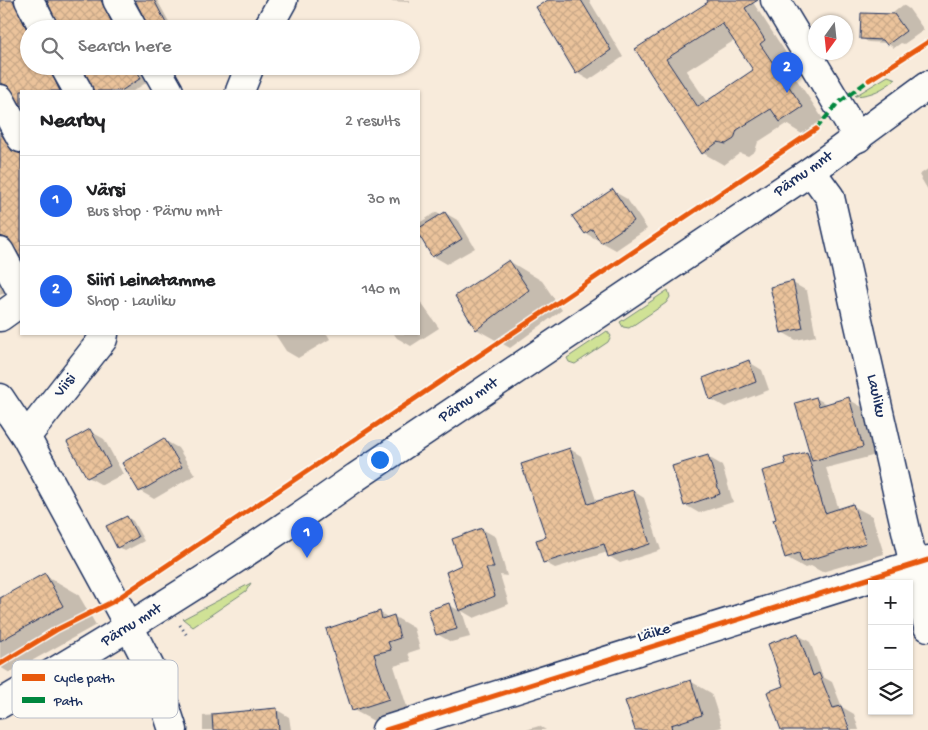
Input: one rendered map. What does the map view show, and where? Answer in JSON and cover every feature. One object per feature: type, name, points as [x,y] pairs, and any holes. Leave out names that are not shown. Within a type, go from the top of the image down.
[{"type":"street","points":[[29,0],[39,20]]},
{"type":"street","points":[[117,0],[128,20]]},
{"type":"street","points":[[272,20],[283,0]]},
{"type":"street","points":[[775,0],[858,138]]},
{"type":"street","points":[[69,75],[77,90]]},
{"type":"street","points":[[160,75],[168,90]]},
{"type":"street","points":[[240,90],[246,75]]},
{"type":"street","name":"Pärnu mnt","points":[[75,660],[130,628],[286,527],[356,477],[811,171],[928,85]]},
{"type":"street","points":[[0,99],[20,136]]},
{"type":"street","name":"Lauliku","points":[[811,171],[830,196],[921,564],[928,627]]},
{"type":"street","points":[[0,252],[20,289]]},
{"type":"street","points":[[0,317],[20,303]]},
{"type":"street","name":"Viisi","points":[[26,437],[103,339],[104,335]]},
{"type":"street","points":[[0,398],[26,437],[146,660]]},
{"type":"street","name":"Läike","points":[[386,730],[921,564]]},
{"type":"street","name":"Pärnu mnt","points":[[0,704],[12,697]]},
{"type":"street","points":[[169,718],[173,730]]},
{"type":"green space","points":[[888,76],[896,79],[877,91],[855,96]]},
{"type":"green space","points":[[668,290],[670,297],[666,303],[629,328],[623,327],[620,322]]},
{"type":"green space","points":[[607,331],[611,336],[608,342],[575,364],[569,362],[567,358]]},
{"type":"green space","points":[[251,583],[246,591],[193,627],[183,619]]},
{"type":"building","points":[[0,0],[13,0],[22,20],[20,20],[20,75],[52,75],[60,90],[20,90],[20,104],[9,86],[0,83]]},
{"type":"building","points":[[47,0],[101,0],[111,20],[55,20]]},
{"type":"building","points":[[135,0],[154,0],[164,20],[145,20]]},
{"type":"building","points":[[548,0],[581,0],[611,50],[576,74],[536,7]]},
{"type":"building","points":[[707,0],[758,0],[745,8],[765,40],[760,44],[803,107],[780,122],[771,109],[737,130],[734,139],[726,144],[718,142],[702,154],[635,49],[708,2]],"holes":[[[722,23],[753,70],[698,107],[666,59]]]},
{"type":"building","points":[[861,13],[894,14],[906,31],[887,45],[883,40],[860,39]]},
{"type":"building","points":[[86,75],[139,75],[141,78],[123,90],[94,90]]},
{"type":"building","points":[[0,132],[12,151],[20,154],[20,257],[9,239],[0,236]]},
{"type":"building","points":[[613,189],[634,221],[601,243],[592,229],[585,234],[572,216]]},
{"type":"building","points":[[445,212],[462,239],[432,257],[420,237],[420,227]]},
{"type":"building","points":[[509,260],[529,290],[476,330],[455,296]]},
{"type":"building","points":[[793,281],[803,328],[781,333],[770,287]]},
{"type":"building","points":[[749,360],[756,382],[710,400],[703,378]]},
{"type":"building","points":[[816,397],[819,406],[849,397],[863,447],[812,461],[795,403]]},
{"type":"building","points":[[90,429],[110,466],[87,478],[67,442]]},
{"type":"building","points":[[164,438],[182,467],[139,492],[122,463]]},
{"type":"building","points":[[570,448],[588,504],[633,490],[650,544],[608,557],[604,544],[543,563],[536,540],[546,537],[521,464]]},
{"type":"building","points":[[807,452],[825,513],[853,504],[866,543],[802,562],[799,553],[785,558],[773,520],[776,519],[762,471],[786,464],[784,458]]},
{"type":"building","points":[[708,455],[720,494],[684,506],[672,466]]},
{"type":"building","points":[[127,516],[138,537],[117,548],[106,526]]},
{"type":"building","points":[[482,528],[494,568],[486,568],[495,596],[459,611],[446,572],[461,565],[452,539]]},
{"type":"building","points":[[45,573],[63,606],[0,641],[0,598]]},
{"type":"building","points":[[449,603],[457,629],[436,635],[428,610]]},
{"type":"building","points":[[380,611],[382,619],[394,615],[400,638],[388,642],[391,650],[374,654],[389,699],[352,711],[326,629]]},
{"type":"building","points":[[798,633],[813,676],[819,673],[833,708],[841,706],[850,730],[781,730],[767,692],[783,686],[768,644]]},
{"type":"building","points":[[691,680],[702,715],[671,725],[672,730],[635,730],[625,701]]},
{"type":"building","points":[[277,708],[279,730],[213,730],[212,714]]},
{"type":"marked path","points":[[816,129],[837,104],[869,80]]},
{"type":"cycle path","points":[[869,80],[928,42]]},
{"type":"cycle path","points":[[0,664],[56,630],[114,601],[816,129]]},
{"type":"cycle path","points":[[386,730],[928,560]]},
{"type":"place","name":"Siiri Leinatamme","points":[[787,93]]},
{"type":"place","name":"Värsi","points":[[307,558]]}]
